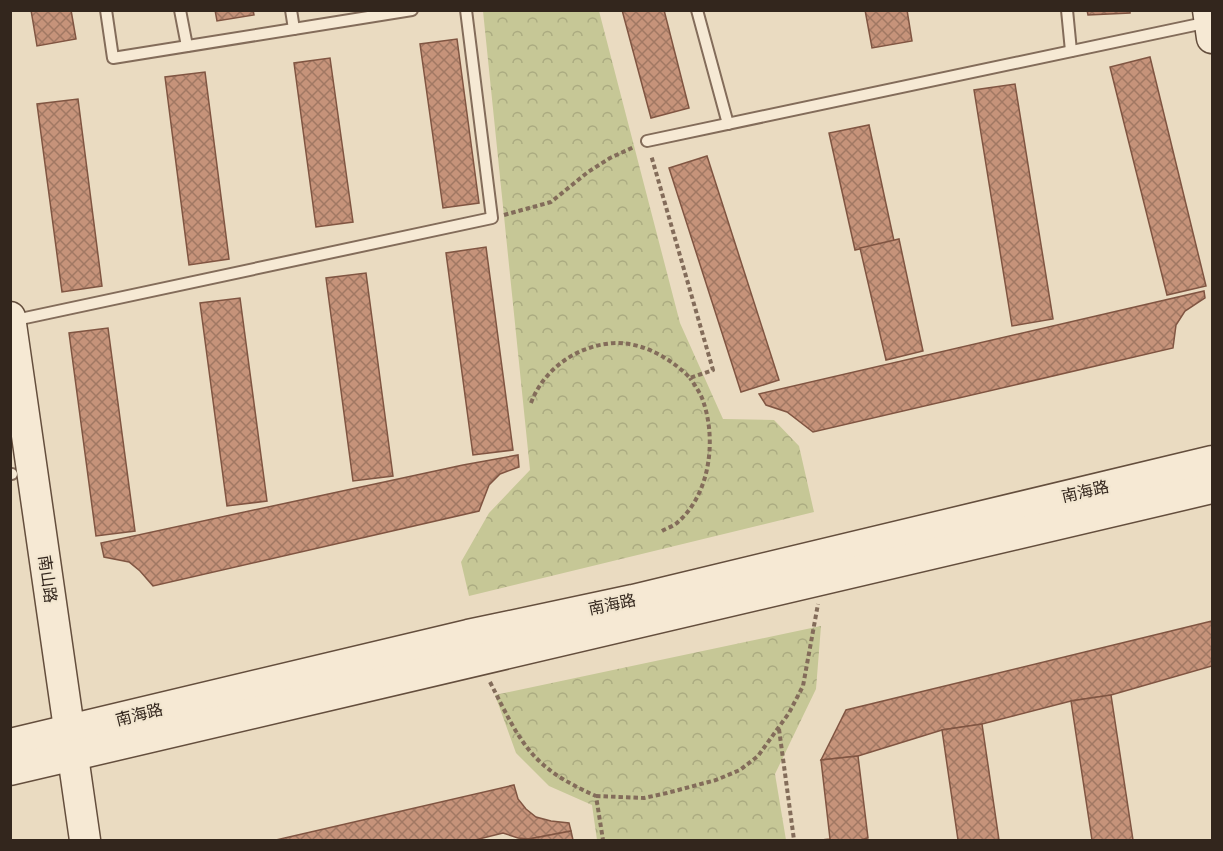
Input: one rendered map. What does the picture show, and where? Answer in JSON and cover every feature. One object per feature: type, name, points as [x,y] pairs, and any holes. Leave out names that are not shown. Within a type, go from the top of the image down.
[{"type":"main road","name":"南山路","points":[[11,319],[62,745],[66,840]]},
{"type":"main road","name":"南海路","points":[[10,770],[62,745],[468,635],[633,600],[1212,461]]},
{"type":"main road","name":"南山路","points":[[11,470],[62,745],[85,840]]},
{"type":"main road","name":"南海路","points":[[10,744],[62,745],[480,660],[1212,488]]},
{"type":"lane","points":[[106,10],[113,58],[378,13],[412,10]]},
{"type":"lane","points":[[180,10],[187,46]]},
{"type":"lane","points":[[291,10],[294,29]]},
{"type":"lane","points":[[11,319],[492,218],[466,10]]},
{"type":"lane","points":[[697,10],[728,124]]},
{"type":"lane","points":[[1067,10],[1071,51]]},
{"type":"lane","points":[[647,141],[1210,23]]},
{"type":"path","points":[[492,218],[551,202],[588,172],[610,158],[647,141],[713,370],[690,378]]},
{"type":"path","points":[[531,403],[536,390],[548,373],[579,352],[617,343],[633,345],[665,357],[678,365],[690,378],[702,399],[710,442],[709,462],[693,504],[678,522],[662,531]]},
{"type":"path","points":[[480,660],[517,735],[530,753],[548,770],[596,795],[644,798],[667,794],[716,780],[740,770],[758,756],[779,728],[803,686],[823,580]]},
{"type":"path","points":[[779,728],[794,840]]},
{"type":"path","points":[[596,795],[603,840]]},
{"type":"green space","points":[[483,11],[599,11],[680,323],[723,419],[774,420],[799,446],[814,512],[469,596],[461,562],[489,513],[530,470]]},
{"type":"green space","points":[[821,626],[816,689],[775,774],[786,840],[597,840],[592,805],[549,786],[516,753],[495,695]]},
{"type":"building","points":[[31,10],[71,10],[76,39],[37,46]]},
{"type":"building","points":[[215,10],[253,10],[254,15],[217,21]]},
{"type":"building","points":[[622,10],[664,10],[689,108],[651,118]]},
{"type":"building","points":[[865,10],[907,10],[912,41],[872,48]]},
{"type":"building","points":[[1087,10],[1130,10],[1130,13],[1088,15]]},
{"type":"building","points":[[457,39],[479,203],[443,208],[420,44]]},
{"type":"building","points":[[1150,57],[1206,286],[1167,295],[1110,67]]},
{"type":"building","points":[[330,58],[353,222],[316,227],[294,63]]},
{"type":"building","points":[[205,72],[229,259],[189,265],[165,77]]},
{"type":"building","points":[[1015,84],[1053,319],[1012,326],[974,90]]},
{"type":"building","points":[[78,99],[102,286],[62,292],[37,104]]},
{"type":"building","points":[[869,125],[894,241],[855,250],[829,133]]},
{"type":"building","points":[[707,156],[779,380],[741,392],[669,168]]},
{"type":"building","points":[[899,239],[923,351],[886,360],[860,248]]},
{"type":"building","points":[[486,247],[513,450],[473,455],[446,253]]},
{"type":"building","points":[[366,273],[393,476],[353,481],[326,278]]},
{"type":"building","points":[[1204,291],[1205,298],[1185,311],[1176,325],[1173,348],[813,432],[787,412],[766,405],[759,394]]},
{"type":"building","points":[[240,298],[267,501],[227,506],[200,303]]},
{"type":"building","points":[[108,328],[135,531],[96,536],[69,333]]},
{"type":"building","points":[[518,455],[519,467],[500,474],[489,485],[479,511],[153,586],[129,562],[104,557],[101,543]]},
{"type":"building","points":[[1212,621],[1212,666],[1111,695],[1071,701],[982,724],[942,730],[858,756],[821,760],[846,710]]},
{"type":"building","points":[[1111,695],[1133,840],[1092,840],[1071,701]]},
{"type":"building","points":[[982,724],[999,840],[958,840],[942,730]]},
{"type":"building","points":[[858,756],[868,838],[821,840],[830,839],[821,760]]},
{"type":"building","points":[[514,785],[518,799],[526,809],[536,817],[569,823],[571,831],[529,839],[503,833],[475,840],[276,840]]},
{"type":"building","points":[[571,831],[573,840],[529,839]]}]
